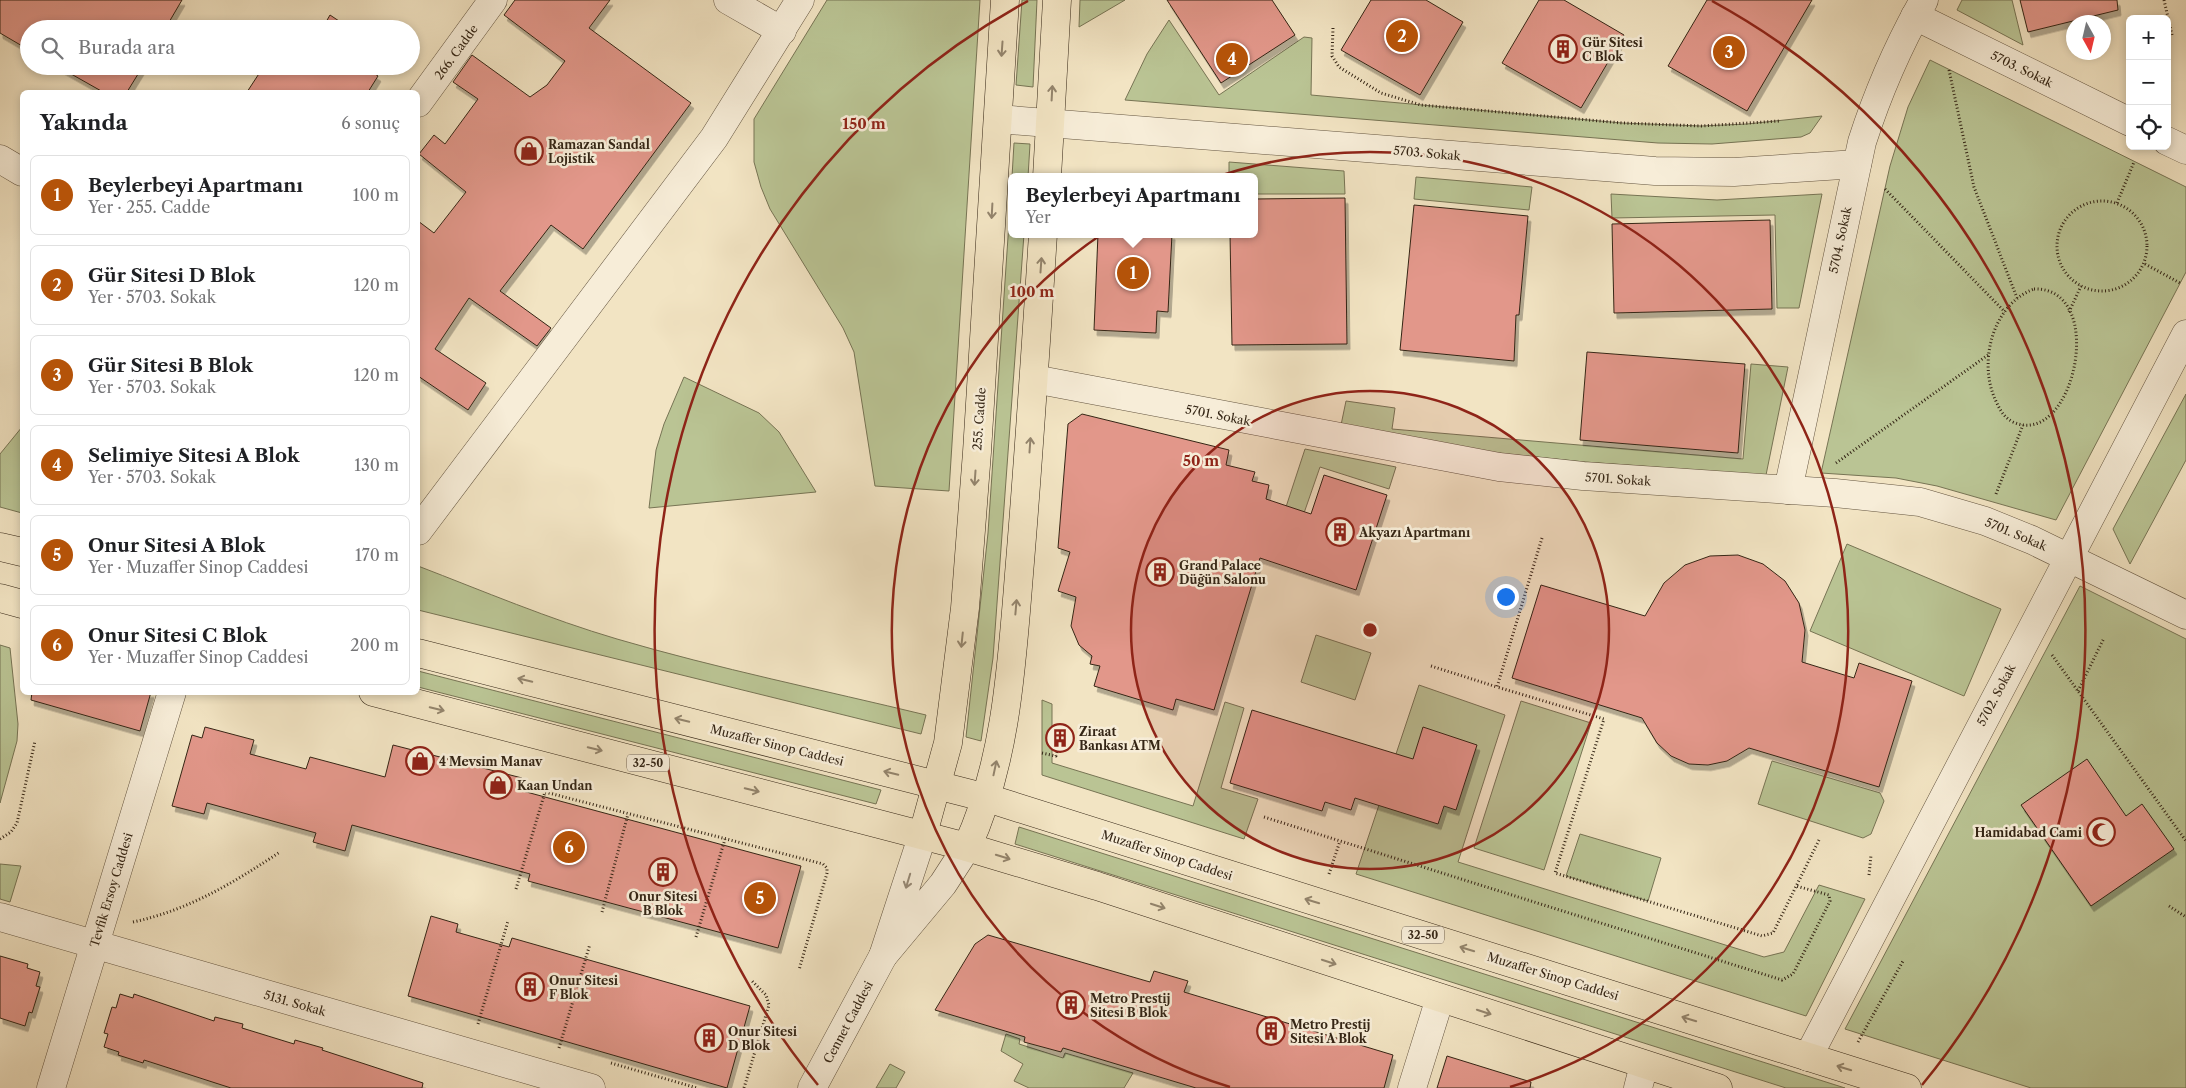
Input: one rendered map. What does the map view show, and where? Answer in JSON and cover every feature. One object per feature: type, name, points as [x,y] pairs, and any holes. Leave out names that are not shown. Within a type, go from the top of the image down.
[{"type":"main road","name":"255. Cadde","points":[[923,834],[938,786],[948,743],[965,608],[977,452],[1005,0]]},
{"type":"main road","points":[[1047,173],[1057,0]]},
{"type":"main road","points":[[967,847],[987,798],[999,750],[1010,670],[1034,379],[1043,238]]},
{"type":"main road","points":[[0,547],[20,552]]},
{"type":"main road","points":[[0,598],[20,603]]},
{"type":"main road","name":"Muzaffer Sinop Caddesi","points":[[420,654],[987,798],[1907,1088]]},
{"type":"main road","name":"32-50","points":[[385,695],[923,834],[1097,886],[1440,998],[1641,1076],[1718,1088]]},
{"type":"street","name":"266. Cadde","points":[[420,100],[494,0]]},
{"type":"street","points":[[728,0],[782,31]]},
{"type":"street","points":[[420,528],[714,138],[800,0]]},
{"type":"street","name":"5703. Sokak","points":[[1919,8],[2126,120]]},
{"type":"street","name":"5704. Sokak","points":[[1788,490],[1857,164],[1876,95],[1897,48],[1919,8]]},
{"type":"street","name":"5703. Sokak","points":[[998,119],[1655,171],[1734,172],[1857,164]]},
{"type":"street","points":[[2171,143],[2186,150]]},
{"type":"street","points":[[0,159],[20,171]]},
{"type":"street","name":"5702. Sokak","points":[[1808,1057],[2068,556],[2186,334]]},
{"type":"street","name":"5701. Sokak","points":[[1034,379],[1499,467],[1583,476],[1885,497],[1945,508],[1985,521],[2068,556],[2186,615]]},
{"type":"street","name":"Tevfik Ersoy Caddesi","points":[[51,1088],[171,695]]},
{"type":"street","name":"Cennet Caddesi","points":[[812,1088],[883,956],[923,834]]},
{"type":"street","name":"Cennet Caddesi","points":[[883,956],[943,884],[967,847]]},
{"type":"street","name":"5131. Sokak","points":[[0,917],[97,937],[591,1088]]},
{"type":"street","points":[[1412,1088],[1440,998]]},
{"type":"path","points":[[2164,0],[2172,35]]},
{"type":"path","points":[[1333,28],[1332,56],[1339,67],[1381,93],[1421,105],[1671,125],[1701,126],[1780,121]]},
{"type":"path","points":[[1949,70],[1974,187],[2017,298]]},
{"type":"path","points":[[2117,203],[2134,162]]},
{"type":"path","points":[[1885,189],[2005,312]]},
{"type":"path","points":[[2102,200],[2117,203],[2130,209],[2144,228],[2148,249],[2145,264],[2130,281],[2110,291],[2095,291],[2080,286],[2068,276],[2060,264],[2057,250],[2058,235],[2074,210],[2088,203],[2102,200]]},
{"type":"path","points":[[2145,264],[2180,283]]},
{"type":"path","points":[[2069,312],[2080,286]]},
{"type":"path","points":[[2034,289],[2054,292],[2062,299],[2069,312],[2077,342],[2075,372],[2061,401],[2044,420],[2034,424],[2023,425],[2005,417],[2000,409],[1991,390],[1988,354],[1994,333],[2005,312],[2017,298],[2034,289]]},
{"type":"path","points":[[1829,467],[1988,354]]},
{"type":"path","points":[[1993,501],[2023,425]]},
{"type":"path","points":[[1497,687],[1542,538]]},
{"type":"path","points":[[2078,691],[2104,638]]},
{"type":"path","points":[[2047,648],[2186,841]]},
{"type":"path","points":[[1431,666],[1604,719],[1555,873],[1762,936],[1773,932],[1820,838]]},
{"type":"path","points":[[0,839],[11,832],[17,823],[35,740]]},
{"type":"path","points":[[1042,753],[1056,756],[1058,748]]},
{"type":"path","points":[[516,889],[545,792],[826,866],[827,873],[799,970]]},
{"type":"path","points":[[602,912],[628,814]]},
{"type":"path","points":[[1264,817],[1782,980],[1793,974],[1830,901],[1829,895],[1796,886]]},
{"type":"path","points":[[696,937],[725,839]]},
{"type":"path","points":[[1326,882],[1340,841]]},
{"type":"path","points":[[97,937],[193,904],[229,886],[280,852]]},
{"type":"path","points":[[2169,906],[2186,917]]},
{"type":"path","points":[[487,1028],[478,1025],[508,921]]},
{"type":"path","points":[[559,1049],[590,944]]},
{"type":"path","points":[[1854,1050],[1903,962]]},
{"type":"path","points":[[744,1088],[769,1005],[766,995],[751,980]]},
{"type":"path","points":[[550,1046],[568,1051]]},
{"type":"path","points":[[604,1061],[697,1088]]},
{"type":"green space","points":[[827,0],[980,0],[949,491],[875,486],[854,352],[843,328],[770,209],[754,162],[754,119]]},
{"type":"green space","points":[[1022,0],[1037,0],[1033,87],[1016,85]]},
{"type":"green space","points":[[1080,0],[1125,0],[1079,27]]},
{"type":"green space","points":[[1962,0],[2012,0],[2023,45],[1957,10]]},
{"type":"green space","points":[[1169,20],[1219,95],[1304,37],[1312,38],[1311,95],[1622,123],[1701,126],[1747,124],[1822,116],[1810,133],[1801,137],[1712,144],[1658,143],[1125,100],[1147,54]]},
{"type":"green space","points":[[1930,60],[2186,187],[2186,272],[2056,520],[1937,486],[1896,478],[1821,473],[1890,166],[1908,107]]},
{"type":"green space","points":[[1014,143],[1030,144],[1028,173],[1012,173]]},
{"type":"green space","points":[[1229,162],[1344,171],[1345,194],[1258,194],[1258,173],[1229,173]]},
{"type":"green space","points":[[1416,177],[1532,187],[1529,210],[1414,199]]},
{"type":"green space","points":[[1611,194],[1717,200],[1822,194],[1799,308],[1777,308],[1775,215],[1612,218]]},
{"type":"green space","points":[[1008,237],[1024,238],[993,658],[981,741],[966,737],[988,533]]},
{"type":"green space","points":[[1751,364],[1788,367],[1766,475],[1584,462],[1496,453],[1341,425],[1346,401],[1395,408],[1392,429],[1743,459]]},
{"type":"green space","points":[[684,377],[759,413],[779,432],[816,492],[649,508],[656,450],[664,424]]},
{"type":"green space","points":[[2186,394],[2186,460],[2130,564],[2113,529]]},
{"type":"green space","points":[[20,429],[20,512],[0,507],[0,454]]},
{"type":"green space","points":[[1305,449],[1396,467],[1389,489],[1320,467],[1303,516],[1285,510]]},
{"type":"green space","points":[[1847,544],[2001,609],[1964,696],[1810,631]]},
{"type":"green space","points":[[420,567],[541,614],[617,639],[732,670],[926,715],[921,734],[420,610]]},
{"type":"green space","points":[[2080,586],[2186,639],[2186,1088],[2031,1088],[1845,1029]]},
{"type":"green space","points":[[1316,635],[1371,653],[1355,700],[1301,682]]},
{"type":"green space","points":[[0,645],[10,648],[18,724],[17,741],[0,803]]},
{"type":"green space","points":[[420,672],[881,790],[876,804],[420,688]]},
{"type":"green space","points":[[1419,685],[1505,715],[1458,862],[1764,957],[1784,952],[1819,885],[1865,899],[1806,1016],[1356,874]]},
{"type":"green space","points":[[1042,700],[1052,704],[1052,763],[1193,806],[1225,702],[1244,708],[1221,788],[1258,799],[1244,839],[1042,775]]},
{"type":"green space","points":[[1521,701],[1591,723],[1544,870],[1474,848]]},
{"type":"green space","points":[[1772,761],[1880,793],[1884,801],[1871,834],[1863,838],[1758,804]]},
{"type":"green space","points":[[1019,827],[1845,1088],[1786,1088],[1015,844]]},
{"type":"green space","points":[[1580,834],[1661,858],[1648,901],[1566,876]]},
{"type":"green space","points":[[0,864],[21,866],[10,902],[0,899]]},
{"type":"green space","points":[[1006,1034],[1020,1039],[1019,1044],[1063,1058],[1065,1053],[1133,1073],[1124,1088],[1029,1088],[1014,1081],[1023,1064],[1001,1051]]},
{"type":"green space","points":[[890,1064],[905,1072],[896,1088],[876,1088]]},
{"type":"building","points":[[0,0],[182,0],[170,20],[20,20],[20,45],[0,33]]},
{"type":"building","points":[[515,0],[610,0],[589,28],[691,103],[583,249],[551,225],[500,291],[551,328],[537,346],[469,298],[435,349],[486,383],[468,410],[420,377],[420,222],[434,233],[466,192],[420,155],[420,153],[434,135],[445,144],[478,99],[453,82],[472,55],[530,97],[547,85],[565,61],[504,15]]},
{"type":"building","points":[[1167,0],[1272,0],[1295,35],[1221,83]]},
{"type":"building","points":[[1371,0],[1426,0],[1463,22],[1420,95],[1341,50]]},
{"type":"building","name":"Gür Sitesi C Blok","points":[[1539,0],[1564,0],[1624,35],[1581,108],[1502,63]]},
{"type":"building","points":[[1707,0],[1812,0],[1747,111],[1668,66]]},
{"type":"building","points":[[2020,0],[2117,0],[2118,10],[2098,15],[2066,15],[2066,23],[2028,32]]},
{"type":"building","points":[[330,15],[338,20],[327,20]]},
{"type":"building","points":[[73,75],[137,75],[128,90],[99,90]]},
{"type":"building","points":[[258,75],[378,76],[369,90],[248,90]]},
{"type":"building","points":[[1345,198],[1347,344],[1232,345],[1230,238],[1258,238],[1258,199]]},
{"type":"building","points":[[1414,205],[1528,216],[1519,315],[1516,315],[1514,361],[1400,350]]},
{"type":"building","points":[[1770,220],[1772,309],[1614,313],[1612,224]]},
{"type":"building","points":[[1098,238],[1172,238],[1168,312],[1157,311],[1156,333],[1094,330]]},
{"type":"building","points":[[1587,352],[1745,364],[1738,453],[1580,440]]},
{"type":"building","name":"Grand Palace Düğün Salonu","points":[[1082,414],[1229,450],[1226,465],[1255,472],[1252,481],[1269,485],[1266,499],[1311,514],[1324,475],[1387,495],[1356,590],[1260,558],[1214,710],[1176,699],[1173,710],[1094,686],[1100,666],[1090,664],[1092,656],[1079,645],[1071,626],[1076,597],[1058,591],[1070,552],[1058,548],[1068,424]]},
{"type":"building","points":[[1738,555],[1763,564],[1785,581],[1799,603],[1805,630],[1802,662],[1854,678],[1859,663],[1912,681],[1879,787],[1749,748],[1727,761],[1708,765],[1689,764],[1671,756],[1657,743],[1642,718],[1512,678],[1541,585],[1645,616],[1664,583],[1685,565],[1710,556]]},
{"type":"building","points":[[32,695],[150,695],[140,731],[31,700]]},
{"type":"building","points":[[1252,710],[1413,759],[1423,727],[1477,745],[1456,810],[1444,806],[1438,824],[1355,798],[1351,810],[1325,802],[1322,811],[1230,783]]},
{"type":"building","points":[[205,727],[254,740],[250,754],[306,769],[310,757],[385,777],[393,745],[522,778],[519,790],[801,866],[778,948],[528,881],[530,874],[352,825],[345,851],[313,842],[316,833],[207,803],[204,814],[172,806],[192,735],[202,738]]},
{"type":"building","name":"Hamidabad Cami","points":[[2087,759],[2126,816],[2142,804],[2174,849],[2091,906],[2021,805]]},
{"type":"building","points":[[431,916],[458,924],[456,932],[509,947],[512,938],[750,1006],[727,1088],[408,996]]},
{"type":"building","points":[[988,935],[1150,982],[1154,971],[1188,981],[1184,992],[1393,1055],[1384,1088],[1196,1088],[1063,1048],[1061,1052],[1024,1042],[1025,1037],[935,1010],[975,944]]},
{"type":"building","points":[[0,956],[28,964],[27,968],[40,972],[36,986],[40,987],[32,1013],[29,1012],[25,1026],[0,1018]]},
{"type":"building","points":[[120,994],[133,998],[134,994],[214,1021],[215,1017],[243,1024],[242,1028],[294,1044],[295,1040],[323,1048],[322,1050],[423,1083],[422,1088],[231,1088],[144,1060],[143,1063],[118,1055],[119,1052],[104,1047],[108,1034],[104,1033],[112,1007],[116,1008]]},
{"type":"building","points":[[1447,1056],[1531,1082],[1530,1088],[1437,1088]]},
{"type":"place","name":"Gür Sitesi D Blok","points":[[1402,36]]},
{"type":"place","name":"Gür Sitesi C Blok","points":[[1563,49]]},
{"type":"place","name":"Gür Sitesi B Blok","points":[[1729,52]]},
{"type":"place","name":"Selimiye Sitesi A Blok","points":[[1232,59]]},
{"type":"place","name":"Ramazan Sandal Lojistik","points":[[529,151]]},
{"type":"place","name":"Beylerbeyi Apartmanı","points":[[1133,273]]},
{"type":"place","name":"Akyazı Apartmanı","points":[[1340,532]]},
{"type":"place","name":"Grand Palace Düğün Salonu","points":[[1160,572]]},
{"type":"place","name":"Ziraat Bankası ATM","points":[[1060,738]]},
{"type":"place","name":"4 Mevsim Manav","points":[[420,761]]},
{"type":"place","name":"Kaan Undan","points":[[498,785]]},
{"type":"place","name":"Hamidabad Cami","points":[[2101,832]]},
{"type":"place","name":"Onur Sitesi C Blok","points":[[569,847]]},
{"type":"place","name":"Onur Sitesi B Blok","points":[[663,872]]},
{"type":"place","name":"Onur Sitesi A Blok","points":[[760,898]]},
{"type":"place","name":"Onur Sitesi F Blok","points":[[530,987]]},
{"type":"place","name":"Metro Prestij Sitesi B Blok","points":[[1071,1005]]},
{"type":"place","name":"Metro Prestij Sitesi A Blok","points":[[1271,1031]]},
{"type":"place","name":"Onur Sitesi D Blok","points":[[709,1038]]}]
